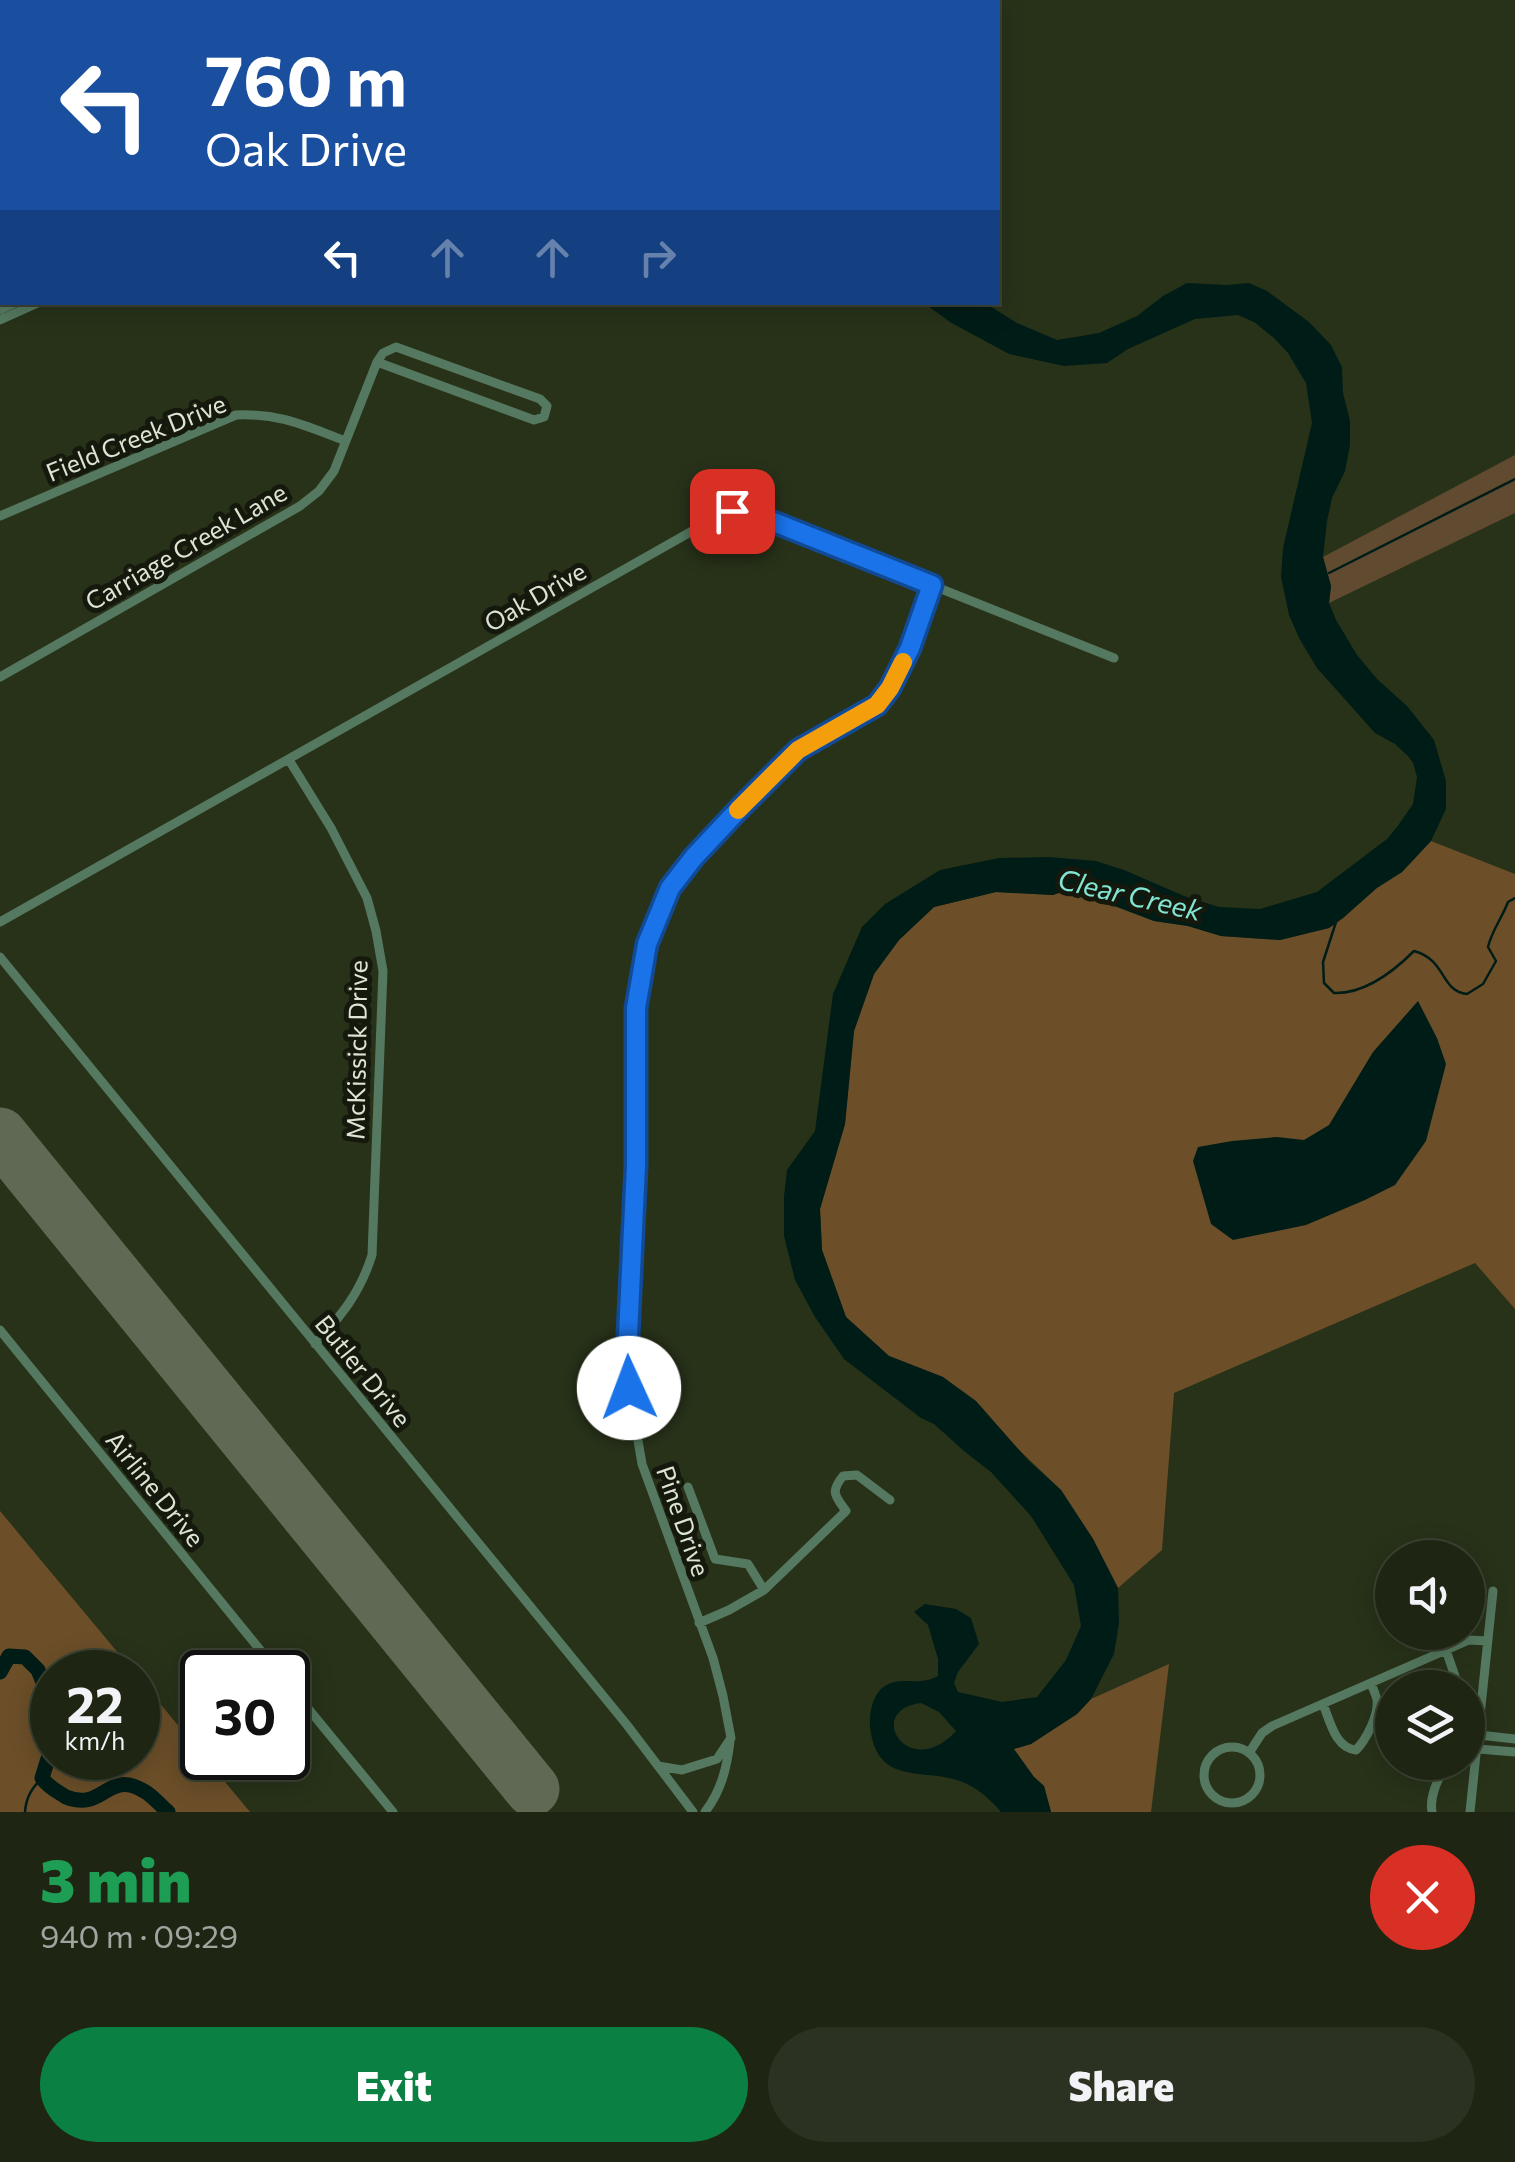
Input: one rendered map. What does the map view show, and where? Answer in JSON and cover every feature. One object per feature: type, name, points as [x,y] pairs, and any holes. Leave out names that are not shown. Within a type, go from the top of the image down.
[{"type":"street","points":[[0,320],[33,305]]},
{"type":"street","points":[[396,346],[540,399],[547,410],[544,418],[534,420],[377,362],[383,353],[396,346]]},
{"type":"street","name":"Carriage Creek Lane","points":[[0,677],[300,506],[334,472],[377,362]]},
{"type":"street","name":"Field Creek Drive","points":[[0,516],[236,415],[264,414],[346,440]]},
{"type":"street","name":"Oak Drive","points":[[0,922],[732,511],[746,511],[1114,658]]},
{"type":"street","name":"Pine Drive","points":[[704,1812],[715,1798],[727,1767],[731,1738],[713,1658],[642,1464],[628,1376],[636,1166],[636,1008],[647,944],[670,888],[741,807],[798,750],[877,705],[910,648],[932,585]]},
{"type":"street","name":"McKissick Drive","points":[[289,760],[331,828],[367,898],[382,971],[372,1255],[358,1292],[315,1344]]},
{"type":"street","name":"Butler Drive","points":[[0,956],[692,1812]]},
{"type":"street","name":"Airline Drive","points":[[0,1330],[260,1650]]},
{"type":"street","points":[[699,1623],[764,1590],[846,1511],[836,1497],[835,1486],[843,1476],[857,1475],[890,1500]]},
{"type":"street","points":[[688,1487],[714,1560],[748,1564],[764,1590]]},
{"type":"street","points":[[1485,1672],[1492,1591]]},
{"type":"street","points":[[1250,1753],[1267,1729],[1446,1650],[1453,1670]]},
{"type":"street","points":[[1323,1704],[1340,1743],[1356,1750],[1362,1745],[1376,1710],[1377,1698],[1370,1683]]},
{"type":"street","points":[[310,1711],[392,1812]]},
{"type":"street","points":[[1485,1736],[1515,1739]]},
{"type":"street","points":[[1498,1751],[1500,1737]]},
{"type":"street","points":[[658,1766],[682,1770],[716,1760],[731,1738]]},
{"type":"street","points":[[1223,1748],[1241,1748],[1250,1753],[1260,1767],[1256,1792],[1242,1802],[1214,1804],[1204,1776],[1209,1759],[1223,1748]]},
{"type":"street","points":[[1485,1750],[1515,1752]]},
{"type":"street","points":[[1432,1812],[1432,1795],[1439,1780]]},
{"type":"street","points":[[1470,1812],[1474,1780]]},
{"type":"shaded area","points":[[1515,455],[1515,513],[1329,603],[1331,586],[1323,557]]},
{"type":"shaded area","points":[[1431,841],[1515,874],[1515,1309],[1475,1263],[1174,1393],[1162,1550],[1118,1588],[1093,1539],[1061,1490],[943,1377],[889,1356],[846,1317],[822,1250],[820,1209],[845,1124],[854,1031],[874,974],[899,940],[934,907],[996,892],[1053,895],[1070,889],[1154,921],[1221,936],[1280,940],[1329,928],[1377,887],[1402,872]]},
{"type":"shaded area","points":[[0,1511],[116,1650],[30,1650],[30,1780],[160,1780],[160,1704],[180,1728],[180,1780],[223,1780],[250,1812],[0,1812]]},
{"type":"shaded area","points":[[1169,1664],[1151,1812],[1051,1812],[1044,1786],[1013,1749],[1031,1744],[1077,1714],[1091,1699]]},
{"type":"water","name":"Clear Creek","points":[[1187,283],[1249,283],[1267,291],[1309,322],[1331,345],[1342,367],[1350,445],[1327,521],[1323,557],[1331,586],[1329,603],[1357,655],[1434,740],[1446,781],[1446,809],[1431,841],[1402,872],[1329,928],[1280,940],[1221,936],[1154,921],[1070,889],[1053,895],[996,892],[934,907],[899,940],[874,974],[854,1031],[845,1124],[820,1209],[822,1250],[846,1317],[889,1356],[943,1377],[976,1401],[1028,1460],[1061,1490],[1093,1539],[1118,1588],[1119,1623],[1114,1654],[1091,1699],[1077,1714],[1031,1744],[1014,1749],[1044,1786],[1051,1812],[1001,1812],[965,1783],[906,1772],[882,1759],[874,1746],[870,1726],[873,1702],[880,1690],[894,1682],[938,1676],[938,1659],[928,1625],[914,1612],[925,1604],[956,1609],[971,1618],[979,1644],[958,1672],[954,1683],[958,1692],[1002,1702],[1037,1697],[1066,1660],[1081,1626],[1074,1585],[1031,1516],[991,1472],[934,1424],[844,1359],[795,1280],[784,1236],[787,1170],[815,1131],[833,994],[862,927],[885,904],[940,870],[999,858],[1096,861],[1219,907],[1260,909],[1317,892],[1387,839],[1413,804],[1417,777],[1408,756],[1375,733],[1317,668],[1289,615],[1281,577],[1283,548],[1312,423],[1306,383],[1274,338],[1238,315],[1195,319],[1128,349],[1107,363],[1064,366],[1009,354],[927,305],[988,305],[1057,340],[1099,333],[1137,316]],"holes":[[[921,1703],[939,1712],[956,1731],[939,1745],[923,1750],[909,1747],[899,1739],[894,1729],[895,1718],[904,1708]]]},
{"type":"water","points":[[1418,1001],[1446,1064],[1426,1141],[1395,1185],[1306,1225],[1233,1240],[1211,1224],[1193,1161],[1198,1147],[1277,1137],[1304,1140],[1329,1125],[1373,1052]]},
{"type":"waterway","points":[[1329,573],[1515,479]]},
{"type":"waterway","points":[[1336,922],[1323,962],[1324,983],[1334,993],[1367,986],[1414,951],[1432,961],[1458,992],[1467,994],[1483,984],[1496,961],[1488,947],[1508,902],[1515,898]]},
{"type":"waterway","points":[[0,1672],[9,1656],[25,1657],[30,1662]]},
{"type":"waterway","points":[[25,1812],[30,1793],[40,1780]]},
{"type":"waterway","points":[[44,1780],[66,1797],[79,1800],[98,1796],[113,1787],[132,1786],[147,1793],[168,1812]]},
{"type":"runway","points":[[0,1135],[532,1789]]},
{"type":"slow traffic","points":[[738,810],[798,750],[877,705],[903,662]]},
{"type":"route","points":[[629,1388],[636,1008],[647,944],[670,888],[741,807],[798,750],[877,705],[910,648],[932,585],[746,511],[732,511]]}]
